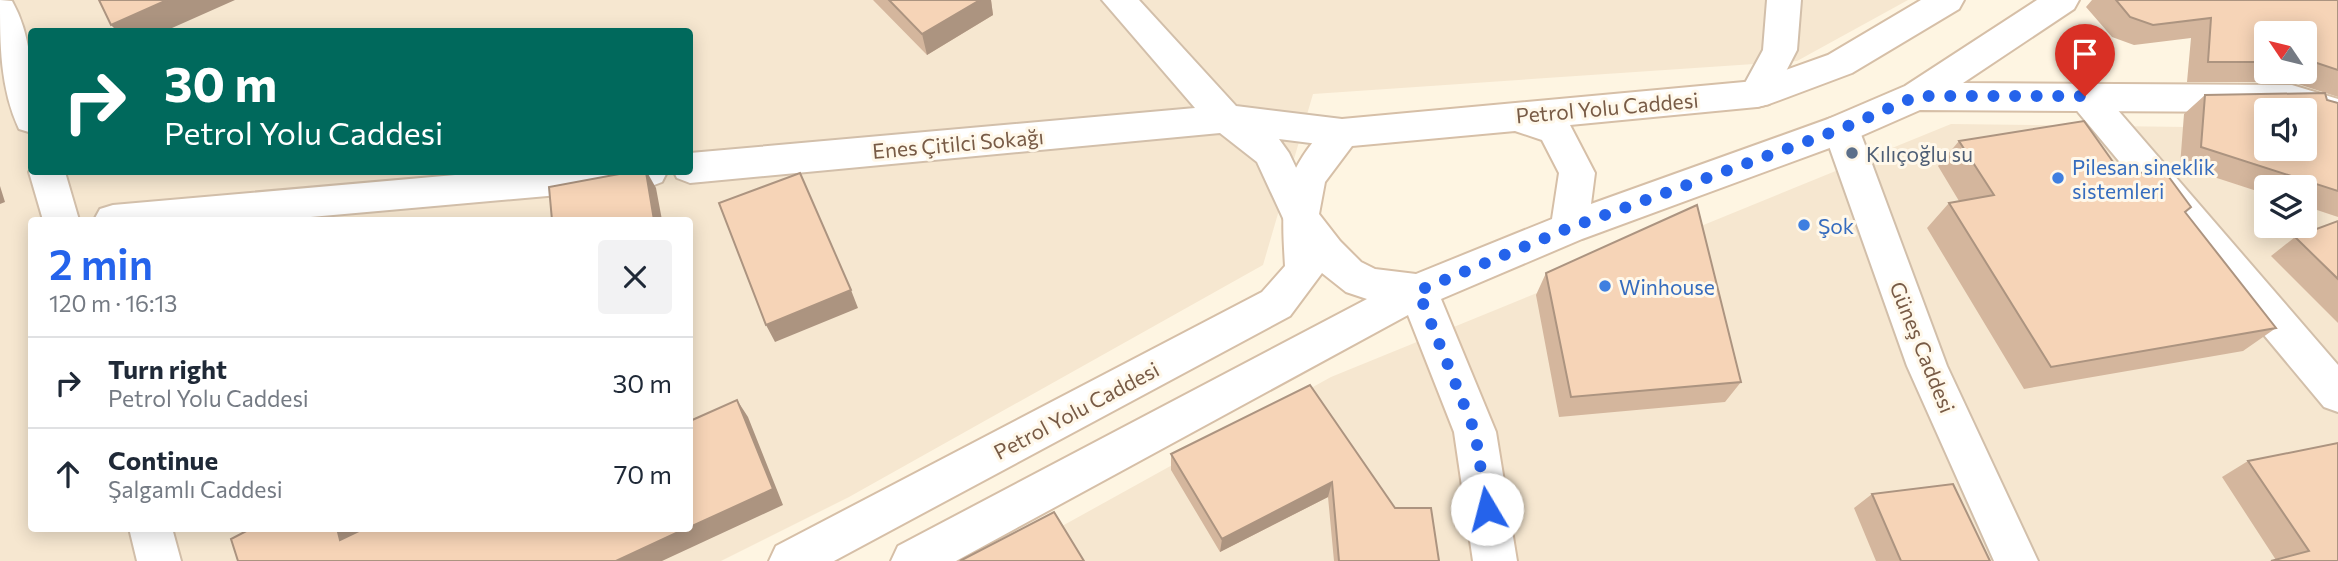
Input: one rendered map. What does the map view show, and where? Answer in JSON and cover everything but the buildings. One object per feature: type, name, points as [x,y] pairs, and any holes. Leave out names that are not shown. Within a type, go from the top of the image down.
[{"type":"street","points":[[1118,0],[1226,119],[1271,153],[1301,218],[1341,271],[1365,284],[1418,291]]},
{"type":"street","points":[[1757,94],[1780,50],[1784,0]]},
{"type":"street","name":"Petrol Yolu Caddesi","points":[[791,561],[1276,304],[1304,270],[1301,218],[1303,192],[1320,161],[1342,133],[1757,94],[1840,64],[1947,0]]},
{"type":"street","points":[[913,561],[1418,291],[1569,228],[1841,129],[1917,96],[2062,0]]},
{"type":"street","points":[[0,10],[28,105]]},
{"type":"street","points":[[1917,96],[2292,99],[2338,113]]},
{"type":"street","points":[[2085,96],[2338,394]]},
{"type":"street","points":[[1511,116],[1555,130],[1577,173],[1569,228]]},
{"type":"street","name":"Enes Çitilci Sokağı","points":[[693,168],[1226,119],[1342,133]]},
{"type":"street","name":"Güneş Caddesi","points":[[1841,129],[1927,366],[2016,561]]},
{"type":"street","points":[[48,175],[60,217]]},
{"type":"street","points":[[146,217],[616,175]]},
{"type":"street","points":[[1418,291],[1475,432],[1495,561]]},
{"type":"street","points":[[151,532],[159,561]]},
{"type":"shaded area","points":[[0,0],[1908,0],[1797,61],[1313,94],[1263,265],[849,497],[721,561],[0,561]]},
{"type":"shaded area","points":[[1951,124],[2254,128],[2254,161],[2317,161],[2317,145],[2338,137],[2338,561],[999,561],[1331,377]]},
{"type":"place","name":"Kılıçoğlu su","points":[[1852,153]]},
{"type":"place","name":"Pilesan sineklik sistemleri","points":[[2058,178]]},
{"type":"place","name":"Şok","points":[[1804,225]]},
{"type":"place","name":"Winhouse","points":[[1605,286]]},
{"type":"route","points":[[1487,509],[1475,432],[1418,291],[1569,228],[1841,129],[1917,96],[2085,96]]}]
